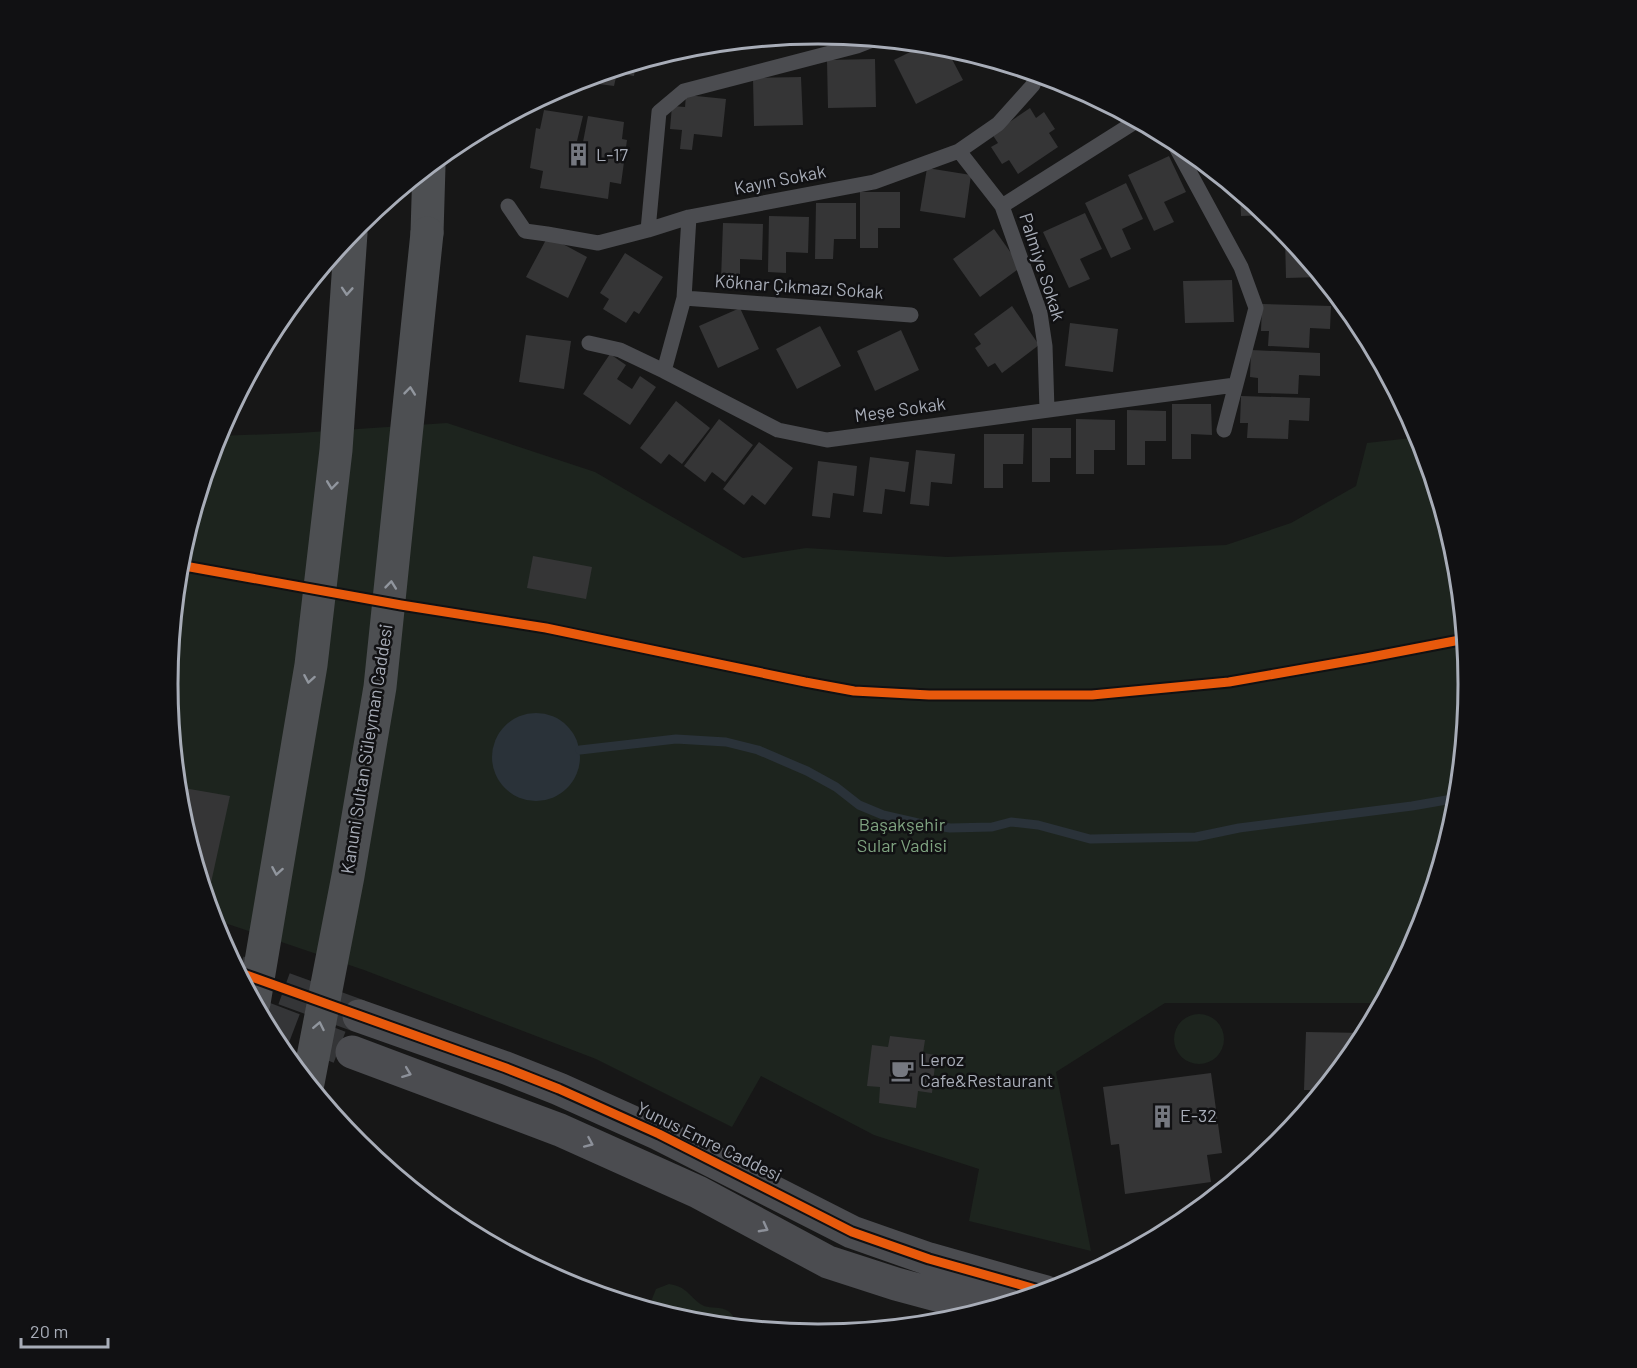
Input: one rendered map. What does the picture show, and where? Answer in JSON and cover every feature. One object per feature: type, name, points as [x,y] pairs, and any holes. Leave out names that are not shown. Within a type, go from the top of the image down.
[{"type":"main road","name":"Kanuni Sultan Süleyman Caddesi","points":[[310,1074],[348,876],[380,687],[427,233],[429,176]]},
{"type":"main road","points":[[256,990],[312,665],[336,450],[350,248]]},
{"type":"street","name":"Yunus Emre Caddesi","points":[[359,1016],[559,1089],[659,1134],[852,1233],[929,1259],[1032,1288]]},
{"type":"street","points":[[352,1052],[571,1135],[698,1192],[828,1262],[896,1284],[974,1305]]},
{"type":"lane","points":[[648,230],[659,112],[684,91],[860,45]]},
{"type":"lane","name":"Kayın Sokak","points":[[508,206],[525,231],[598,243],[689,217],[874,182],[959,151],[998,124],[1033,85],[1034,81]]},
{"type":"lane","points":[[1002,206],[1131,125]]},
{"type":"lane","name":"Palmiye Sokak","points":[[959,151],[1002,206],[1040,313],[1045,346],[1047,410]]},
{"type":"lane","points":[[1181,156],[1241,267],[1256,308],[1224,430]]},
{"type":"lane","points":[[664,370],[684,298],[689,217]]},
{"type":"lane","name":"Köknar Çıkmazı Sokak","points":[[684,298],[911,315]]},
{"type":"lane","name":"Meşe Sokak","points":[[589,343],[620,350],[664,370],[778,430],[828,440],[1235,385]]},
{"type":"green space","name":"Başakşehir Sular Vadisi","points":[[447,423],[595,472],[743,558],[806,548],[947,557],[1226,545],[1291,523],[1356,486],[1367,443],[1410,438],[1437,518],[1454,600],[1458,642],[1458,726],[1454,768],[1437,850],[1425,890],[1393,967],[1374,1003],[1165,1003],[1056,1072],[1091,1251],[969,1221],[979,1169],[874,1135],[761,1076],[732,1127],[596,1059],[364,970],[225,923],[200,850],[183,768],[178,684],[183,600],[200,518],[229,436]]},
{"type":"green space","points":[[1194,1014],[1204,1014],[1217,1021],[1224,1034],[1224,1044],[1217,1057],[1204,1064],[1194,1064],[1185,1060],[1178,1053],[1174,1044],[1174,1034],[1178,1025],[1185,1018]]},
{"type":"green space","points":[[669,1284],[676,1285],[704,1306],[728,1311],[734,1319],[654,1303],[652,1299],[656,1289]]},
{"type":"shaded area","points":[[536,713],[553,716],[567,726],[577,740],[580,757],[577,774],[567,788],[553,798],[536,801],[519,798],[505,788],[495,774],[492,757],[495,740],[505,726],[519,716]]},
{"type":"building","points":[[912,51],[951,58],[963,80],[916,104],[894,60]]},
{"type":"building","points":[[875,59],[876,107],[828,108],[827,60]]},
{"type":"building","points":[[635,70],[634,76],[623,74]]},
{"type":"building","points":[[616,76],[614,86],[595,84]]},
{"type":"building","points":[[801,77],[803,125],[754,126],[753,78]]},
{"type":"building","points":[[686,95],[726,99],[722,137],[694,134],[692,150],[680,149],[682,130],[670,129],[672,106],[685,107]]},
{"type":"building","points":[[1030,108],[1036,118],[1044,112],[1055,129],[1049,133],[1058,147],[1018,174],[1009,160],[1002,164],[991,147],[998,143],[992,134]]},
{"type":"building","name":"L-17","points":[[544,110],[583,116],[577,141],[583,142],[588,116],[624,122],[622,139],[627,140],[621,184],[610,182],[608,199],[540,188],[543,171],[530,168],[536,128],[540,129]]},
{"type":"building","points":[[1169,156],[1186,192],[1164,202],[1174,222],[1154,231],[1128,175]]},
{"type":"building","points":[[927,168],[971,175],[965,218],[920,211]]},
{"type":"building","points":[[1126,183],[1143,219],[1122,229],[1131,249],[1111,258],[1085,203]]},
{"type":"building","points":[[860,192],[900,192],[900,228],[878,228],[878,248],[860,248]]},
{"type":"building","points":[[1240,202],[1255,215],[1241,216]]},
{"type":"building","points":[[816,203],[856,203],[856,239],[834,239],[833,259],[815,259]]},
{"type":"building","points":[[1085,213],[1102,249],[1080,259],[1090,279],[1069,288],[1043,232]]},
{"type":"building","points":[[769,216],[809,217],[808,253],[786,252],[786,273],[768,272]]},
{"type":"building","points":[[723,223],[763,224],[762,260],[740,259],[740,280],[721,280]]},
{"type":"building","points":[[994,229],[1021,267],[980,297],[953,259]]},
{"type":"building","points":[[548,236],[587,257],[568,298],[526,277]]},
{"type":"building","points":[[1285,246],[1313,277],[1286,278]]},
{"type":"building","points":[[625,253],[663,277],[639,314],[634,311],[626,323],[603,309],[609,299],[600,293]]},
{"type":"building","points":[[1232,280],[1234,322],[1185,323],[1183,281]]},
{"type":"building","points":[[1262,304],[1331,306],[1330,329],[1310,328],[1309,348],[1268,346],[1269,331],[1261,331]]},
{"type":"building","points":[[1012,306],[1039,345],[1002,373],[995,363],[988,367],[975,348],[981,344],[974,334]]},
{"type":"building","points":[[740,308],[759,349],[718,368],[699,326]]},
{"type":"building","points":[[1070,323],[1118,329],[1113,372],[1065,366]]},
{"type":"building","points":[[820,326],[841,366],[797,389],[776,349]]},
{"type":"building","points":[[901,330],[919,370],[875,391],[857,351]]},
{"type":"building","points":[[526,335],[571,341],[564,389],[519,382]]},
{"type":"building","points":[[1251,350],[1320,353],[1320,376],[1299,375],[1298,394],[1258,393],[1258,378],[1250,377]]},
{"type":"building","points":[[610,354],[626,365],[617,379],[632,389],[640,376],[656,387],[630,425],[583,394]]},
{"type":"building","points":[[1241,396],[1310,398],[1309,421],[1289,420],[1288,439],[1247,438],[1248,423],[1240,423]]},
{"type":"building","points":[[676,401],[710,428],[682,464],[669,454],[661,464],[640,448]]},
{"type":"building","points":[[1172,404],[1211,404],[1212,435],[1191,434],[1191,459],[1172,459]]},
{"type":"building","points":[[1127,410],[1166,411],[1166,441],[1145,441],[1145,465],[1127,465]]},
{"type":"building","points":[[719,419],[753,445],[725,482],[712,472],[705,482],[684,466]]},
{"type":"building","points":[[1076,419],[1115,420],[1115,450],[1094,450],[1094,474],[1076,474]]},
{"type":"building","points":[[1032,428],[1071,428],[1071,458],[1050,458],[1050,482],[1032,482]]},
{"type":"building","points":[[984,434],[1024,434],[1023,464],[1003,464],[1003,488],[984,488]]},
{"type":"building","points":[[759,442],[793,468],[765,505],[752,495],[744,505],[723,489]]},
{"type":"building","points":[[916,450],[955,454],[952,484],[931,482],[929,506],[910,504]]},
{"type":"building","points":[[870,457],[909,462],[905,492],[885,489],[882,514],[863,512]]},
{"type":"building","points":[[818,461],[857,466],[854,496],[833,493],[830,518],[812,516]]},
{"type":"building","points":[[533,556],[592,567],[586,599],[527,588]]},
{"type":"building","points":[[186,788],[230,796],[211,885]]},
{"type":"building","points":[[1306,1032],[1355,1033],[1312,1092],[1304,1090]]},
{"type":"building","name":"Leroz Cafe&Restaurant","points":[[890,1036],[925,1040],[923,1053],[936,1055],[932,1093],[918,1091],[916,1108],[879,1103],[880,1087],[867,1086],[872,1045],[888,1047]]},
{"type":"building","name":"E-32","points":[[1211,1073],[1222,1153],[1207,1155],[1211,1182],[1125,1194],[1119,1144],[1111,1145],[1103,1087]]},
{"type":"waterway","points":[[580,750],[676,739],[726,742],[758,750],[807,771],[836,787],[859,805],[883,815],[950,828],[992,827],[1011,822],[1038,825],[1090,839],[1196,837],[1239,828],[1449,800]]},
{"type":"tunnel","points":[[249,976],[359,1016]]},
{"type":"tunnel","points":[[275,1023],[352,1052]]},
{"type":"cycle path","points":[[189,567],[401,605],[546,628],[854,691],[929,695],[1092,695],[1229,682],[1458,640]]},
{"type":"cycle path","points":[[249,976],[559,1089],[659,1134],[852,1232],[929,1259],[1032,1288]]},
{"type":"place","name":"L-17","points":[[578,155]]},
{"type":"place","name":"Leroz Cafe&Restaurant","points":[[902,1070]]},
{"type":"place","name":"E-32","points":[[1162,1116]]}]
